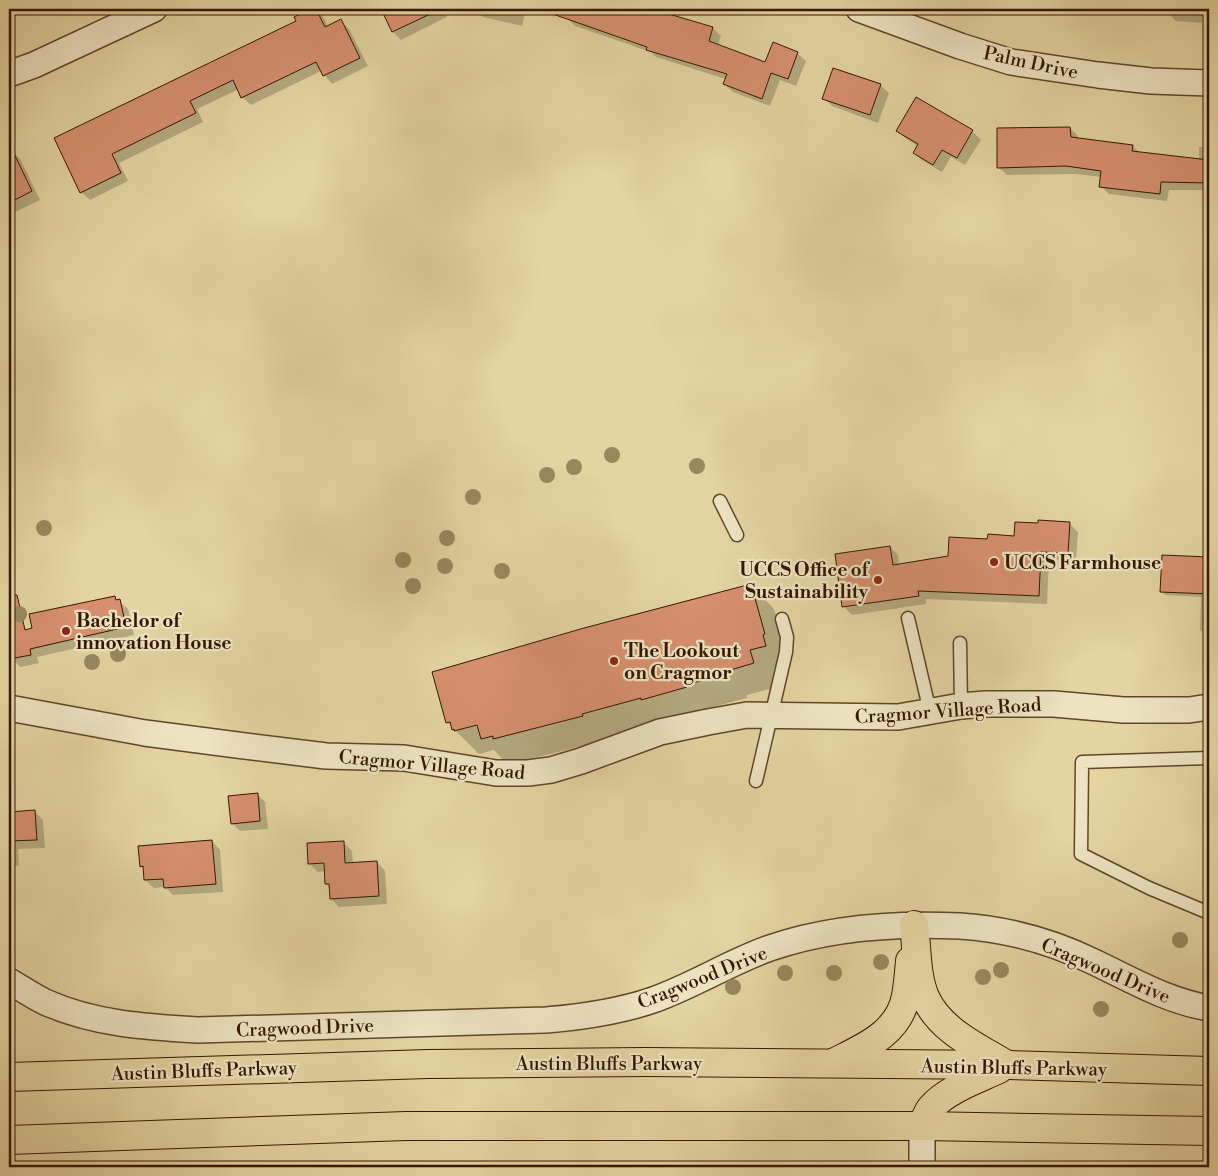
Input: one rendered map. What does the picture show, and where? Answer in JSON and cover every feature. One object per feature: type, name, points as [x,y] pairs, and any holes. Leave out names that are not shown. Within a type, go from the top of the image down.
[{"type":"main road","points":[[830,1065],[875,1042],[899,1018],[906,998],[914,925]]},
{"type":"main road","points":[[914,925],[920,976],[925,997],[935,1013],[947,1028],[1007,1065]]},
{"type":"main road","name":"Austin Bluffs Parkway","points":[[9,1077],[177,1070],[428,1064],[645,1062],[1007,1065],[1209,1071]]},
{"type":"main road","points":[[922,1126],[930,1109],[941,1100],[973,1081],[1007,1065]]},
{"type":"main road","points":[[9,1140],[406,1126],[922,1126],[1209,1131]]},
{"type":"street","points":[[9,74],[34,66],[117,17],[154,9]]},
{"type":"street","name":"Palm Drive","points":[[859,9],[960,46],[1011,62],[1151,81],[1209,83]]},
{"type":"street","name":"Cragmor Village Road","points":[[9,708],[145,733],[326,756],[404,758],[496,773],[528,773],[550,770],[581,761],[660,732],[747,715],[898,717],[961,706],[985,704],[1054,704],[1123,710],[1189,710],[1209,708]]},
{"type":"street","name":"Cragwood Drive","points":[[9,981],[44,1002],[75,1014],[141,1027],[198,1030],[546,1020],[583,1017],[654,1000],[769,948],[794,941],[850,930],[914,925],[961,926],[995,930],[1042,941],[1094,962],[1171,999],[1209,1008]]},
{"type":"street","points":[[922,1126],[922,1167]]},
{"type":"lane","points":[[720,501],[737,535]]},
{"type":"lane","points":[[908,618],[930,712]]},
{"type":"lane","points":[[756,781],[786,652],[787,637],[782,619]]},
{"type":"lane","points":[[960,643],[961,706]]},
{"type":"lane","points":[[1209,758],[1082,762],[1081,854],[1149,888],[1209,913]]},
{"type":"building","points":[[310,9],[316,9],[325,27],[341,19],[360,58],[323,76],[316,62],[241,98],[233,80],[190,101],[196,113],[112,154],[121,173],[80,193],[54,138],[296,21],[294,17]]},
{"type":"building","points":[[381,9],[441,9],[392,32]]},
{"type":"building","points":[[547,9],[652,9],[713,27],[709,41],[765,62],[773,42],[798,52],[788,79],[771,73],[762,99],[723,84],[727,74],[646,50],[647,47],[547,12]]},
{"type":"building","points":[[833,68],[881,84],[870,115],[822,99]]},
{"type":"building","points":[[916,97],[973,130],[957,158],[942,150],[933,165],[913,153],[918,144],[896,131]]},
{"type":"building","points":[[1070,127],[1071,137],[1133,145],[1132,151],[1209,160],[1209,183],[1161,182],[1160,194],[1099,187],[1101,171],[1066,166],[997,168],[997,128]]},
{"type":"building","points":[[9,143],[32,191],[9,203]]},
{"type":"building","points":[[1038,520],[1070,522],[1068,553],[1041,552],[1039,596],[918,591],[919,596],[842,607],[835,554],[890,546],[893,565],[948,556],[949,537],[987,539],[988,534],[1014,536],[1015,522],[1038,523]]},
{"type":"building","points":[[1162,555],[1209,557],[1209,594],[1160,592]]},
{"type":"building","name":"The Lookout on Cragmor","points":[[751,584],[765,634],[763,635],[766,646],[750,650],[754,663],[686,685],[687,687],[493,739],[493,736],[481,739],[477,725],[454,731],[450,722],[446,723],[432,672],[584,628]]},
{"type":"building","name":"Bachelor of innovation House","points":[[17,595],[25,630],[32,628],[29,614],[115,596],[116,600],[120,599],[126,627],[30,649],[31,655],[9,659],[9,596]]},
{"type":"building","points":[[258,793],[260,821],[231,824],[228,796]]},
{"type":"building","points":[[35,810],[37,840],[9,841],[9,812]]},
{"type":"building","points":[[212,840],[216,884],[164,888],[163,879],[144,880],[143,866],[140,867],[138,846]]},
{"type":"building","points":[[344,841],[345,863],[377,861],[379,896],[330,899],[329,884],[325,884],[324,863],[308,864],[307,843]]},
{"type":"place","name":"UCCS Farmhouse","points":[[994,562]]},
{"type":"place","name":"UCCS Office of Sustainability","points":[[878,580]]},
{"type":"place","name":"Bachelor of innovation House","points":[[66,631]]},
{"type":"place","name":"The Lookout on Cragmor","points":[[614,661]]}]
